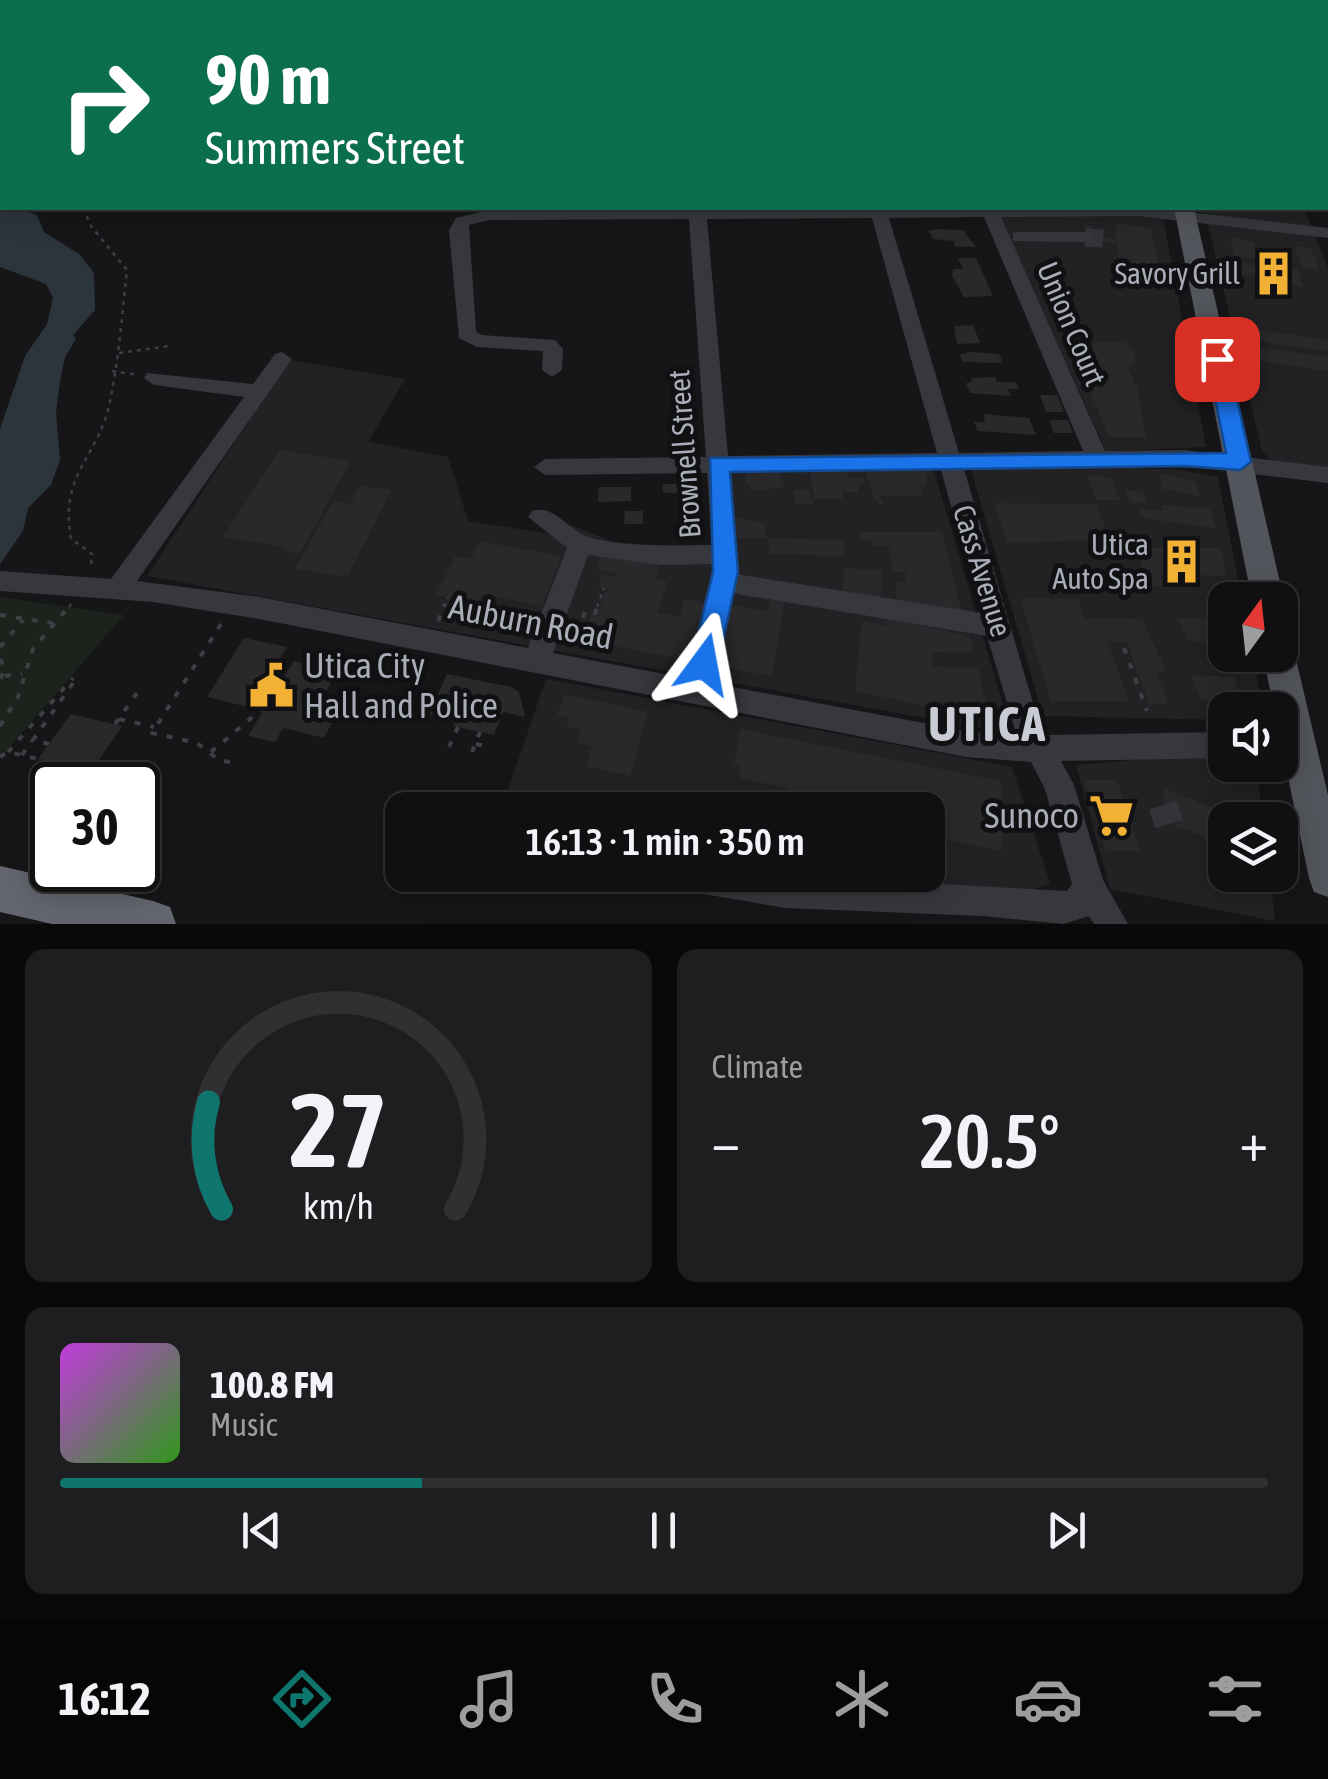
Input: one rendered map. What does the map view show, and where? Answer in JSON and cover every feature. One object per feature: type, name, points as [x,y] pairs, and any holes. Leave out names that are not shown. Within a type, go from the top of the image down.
[{"type":"highway","points":[[0,889],[153,924]]},
{"type":"main road","points":[[1185,211],[1264,582]]},
{"type":"main road","points":[[1298,781],[1328,878]]},
{"type":"street","points":[[552,370],[553,349],[548,345],[477,341],[466,334],[458,230],[462,222],[490,215],[697,210],[1113,210],[1185,211],[1328,233]]},
{"type":"street","name":"Brownell Street","points":[[696,692],[724,582],[725,554],[697,210]]},
{"type":"street","name":"Cass Avenue","points":[[879,210],[1025,723],[1059,785],[1090,887],[1112,924]]},
{"type":"street","name":"Union Court","points":[[1001,210],[1097,459]]},
{"type":"street","points":[[1019,237],[1085,237]]},
{"type":"street","points":[[116,591],[282,358]]},
{"type":"street","points":[[154,378],[258,392]]},
{"type":"street","points":[[544,467],[1097,459],[1240,462],[1328,475]]},
{"type":"street","points":[[540,516],[580,545],[661,555],[725,554]]},
{"type":"street","points":[[537,661],[580,545]]},
{"type":"street","name":"Auburn Road","points":[[7,581],[260,608],[966,744],[1037,749],[1062,745],[1208,745]]},
{"type":"street","points":[[724,582],[1000,627]]},
{"type":"street","points":[[786,892],[982,900],[1022,907],[1076,905],[1090,887]]},
{"type":"path","points":[[0,726],[18,697],[32,649],[81,587],[94,557],[71,539],[67,500],[110,405],[127,270],[118,251],[90,229],[84,210]]},
{"type":"path","points":[[117,354],[170,346]]},
{"type":"path","points":[[112,371],[154,378]]},
{"type":"path","points":[[576,617],[586,619],[585,611],[595,613],[604,588]]},
{"type":"path","points":[[438,621],[448,598]]},
{"type":"path","points":[[0,615],[54,623]]},
{"type":"path","points":[[0,646],[24,618]]},
{"type":"path","points":[[222,622],[152,733],[197,744],[209,753],[240,764]]},
{"type":"path","points":[[1124,648],[1147,711]]},
{"type":"path","points":[[0,658],[5,664],[2,678],[23,673]]},
{"type":"path","points":[[0,757],[75,678],[22,755]]},
{"type":"path","points":[[115,724],[137,692]]},
{"type":"path","points":[[209,753],[263,708],[270,696]]},
{"type":"path","points":[[119,718],[156,727]]},
{"type":"path","points":[[450,747],[458,727]]},
{"type":"path","points":[[472,752],[480,732]]},
{"type":"path","points":[[33,740],[49,744]]},
{"type":"path","points":[[475,744],[490,747]]},
{"type":"path","points":[[8,752],[38,759]]},
{"type":"shaded area","points":[[22,210],[37,215],[44,232],[79,254],[94,273],[95,310],[73,335],[76,339],[65,357],[56,413],[60,460],[51,485],[28,508],[23,531],[0,564],[0,429],[25,356],[47,324],[53,298],[46,284],[0,267],[0,211]]},
{"type":"shaded area","points":[[997,210],[1161,210],[1206,447],[1106,451]]},
{"type":"shaded area","points":[[1204,210],[1305,210],[1328,268],[1328,476],[1279,469],[1262,451]]},
{"type":"shaded area","points":[[289,360],[405,379],[368,442],[448,457],[468,521],[552,534],[555,519],[614,542],[732,551],[724,473],[933,467],[1010,729],[990,730],[147,576]]},
{"type":"shaded area","points":[[1088,466],[1180,470],[1218,477],[1238,582],[1208,582],[1208,672],[1256,672],[1260,692],[1208,692],[1208,720],[1043,716],[971,470]]},
{"type":"shaded area","points":[[0,597],[124,615],[0,758]]},
{"type":"shaded area","points":[[546,679],[1012,767],[1050,883],[1017,896],[945,890],[945,792],[507,792]]},
{"type":"shaded area","points":[[1206,754],[1208,782],[1258,782],[1261,802],[1208,802],[1208,892],[1272,892],[1275,921],[1110,889],[1076,765]]},
{"type":"building","points":[[1115,223],[1151,228],[1160,271],[1119,271],[1117,243],[1093,240],[1094,247],[1086,248],[1084,225],[1092,225],[1093,236],[1116,239]]},
{"type":"building","points":[[963,230],[976,247],[956,247],[953,241],[933,239],[928,231]]},
{"type":"building","points":[[1235,237],[1254,242],[1259,258],[1235,256],[1230,240]]},
{"type":"building","points":[[1293,246],[1311,248],[1319,269],[1302,267]]},
{"type":"building","points":[[958,258],[976,258],[993,296],[964,297],[952,276],[953,269],[963,269]]},
{"type":"building","name":"Savory Grill","points":[[1227,262],[1298,270],[1303,287],[1262,283],[1260,276],[1234,273]]},
{"type":"building","points":[[973,325],[980,343],[957,344],[954,326]]},
{"type":"building","points":[[1243,328],[1328,340],[1328,351],[1245,340]]},
{"type":"building","points":[[1070,343],[1127,343],[1135,353],[1135,364],[1127,366],[1138,390],[1146,437],[1109,437]]},
{"type":"building","points":[[1247,346],[1328,357],[1328,371],[1251,360]]},
{"type":"building","points":[[999,354],[1003,363],[963,362],[960,355]]},
{"type":"building","points":[[995,377],[997,382],[1016,382],[1019,389],[1008,389],[1011,396],[970,393],[966,383],[972,382],[971,378]]},
{"type":"building","points":[[1040,395],[1057,395],[1064,412],[1046,412]]},
{"type":"building","points":[[983,414],[1029,418],[1036,435],[978,431],[974,422],[985,422]]},
{"type":"building","points":[[1049,420],[1068,420],[1073,433],[1054,433]]},
{"type":"building","points":[[280,450],[351,461],[299,554],[281,551],[284,547],[223,537]]},
{"type":"building","points":[[810,467],[846,467],[848,479],[864,477],[865,482],[859,484],[858,492],[842,492],[842,499],[814,499]]},
{"type":"building","points":[[924,467],[927,480],[926,487],[920,487],[923,496],[879,496],[884,503],[880,505],[865,470]]},
{"type":"building","points":[[747,473],[779,473],[785,487],[750,491],[750,485],[744,485]]},
{"type":"building","points":[[1159,473],[1196,481],[1200,496],[1162,489]]},
{"type":"building","points":[[1087,476],[1111,477],[1120,500],[1096,500]]},
{"type":"building","points":[[663,484],[698,484],[698,493],[663,493]]},
{"type":"building","points":[[360,486],[392,490],[347,577],[295,569],[333,501],[350,504]]},
{"type":"building","points":[[599,487],[631,487],[631,501],[598,502]]},
{"type":"building","points":[[793,490],[810,490],[813,504],[795,504]]},
{"type":"building","points":[[1125,491],[1142,491],[1148,503],[1130,503]]},
{"type":"building","points":[[995,503],[1096,504],[1113,547],[1092,547],[1089,540],[1007,543]]},
{"type":"building","points":[[1161,505],[1210,509],[1216,528],[1141,518],[1139,509],[1163,511]]},
{"type":"building","points":[[625,511],[643,511],[643,524],[624,524]]},
{"type":"building","points":[[735,518],[765,523],[766,538],[737,538]]},
{"type":"building","points":[[858,532],[942,532],[962,614],[897,603],[895,582],[907,582],[905,572],[893,572],[888,545],[872,545],[871,539],[859,539]]},
{"type":"building","points":[[768,538],[843,540],[845,556],[769,554]]},
{"type":"building","points":[[480,541],[561,556],[542,606],[483,594],[478,603],[436,595],[455,556],[471,559]]},
{"type":"building","name":"Utica Auto Spa","points":[[1135,548],[1221,548],[1226,576],[1159,575],[1163,585],[1150,586]]},
{"type":"building","points":[[602,553],[660,561],[655,579],[667,582],[658,613],[680,617],[684,599],[704,603],[690,661],[588,641],[593,626],[587,625],[591,614],[597,615],[604,593],[611,589],[598,587],[602,574],[615,577],[616,573],[596,569]]},
{"type":"building","points":[[845,568],[882,570],[880,600],[842,594]]},
{"type":"building","points":[[770,599],[784,602],[772,676],[718,666],[731,605],[767,611]]},
{"type":"building","points":[[1020,599],[1078,599],[1084,618],[1142,619],[1166,671],[1156,671],[1168,704],[1149,704],[1127,642],[1108,642],[1129,701],[1051,701]]},
{"type":"building","points":[[887,618],[970,636],[973,653],[932,652],[933,666],[978,669],[988,712],[983,718],[855,691],[862,621],[886,626]]},
{"type":"building","points":[[1178,618],[1208,619],[1208,642],[1187,641]]},
{"type":"building","name":"Utica City Hall and Police","points":[[244,638],[287,647],[270,675],[283,678],[294,661],[338,671],[318,705],[339,710],[324,738],[283,728],[275,742],[248,736],[272,696],[261,693],[252,708],[207,697]]},
{"type":"building","points":[[447,674],[511,687],[519,692],[525,717],[503,712],[494,735],[453,726],[455,720],[429,714]]},
{"type":"building","points":[[1191,675],[1234,677],[1240,692],[1208,692],[1208,701],[1201,701]]},
{"type":"building","points":[[565,694],[648,712],[630,776],[586,766],[592,746],[577,743],[581,730],[566,727],[570,718],[557,715]]},
{"type":"building","points":[[71,714],[122,726],[98,762],[38,759]]},
{"type":"building","points":[[740,729],[1001,781],[1002,851],[945,839],[945,792],[786,792],[787,788],[739,778],[741,766],[734,764]]},
{"type":"building","name":"Sunoco","points":[[1084,780],[1117,780],[1140,851],[1106,851]]},
{"type":"building","points":[[1165,789],[1208,805],[1208,838],[1161,820]]},
{"type":"tunnel","points":[[1085,237],[1106,239]]},
{"type":"tunnel","points":[[1163,805],[1169,824]]},
{"type":"place","name":"Savory Grill","points":[[1273,274]]},
{"type":"place","name":"Utica Auto Spa","points":[[1182,562]]},
{"type":"place","name":"Utica City Hall and Police","points":[[271,686]]},
{"type":"place","name":"Sunoco","points":[[1112,816]]},
{"type":"district","name":"UTICA","points":[[988,724]]},
{"type":"route","points":[[704,664],[726,572],[718,464],[1185,458],[1240,462],[1217,359]]}]
